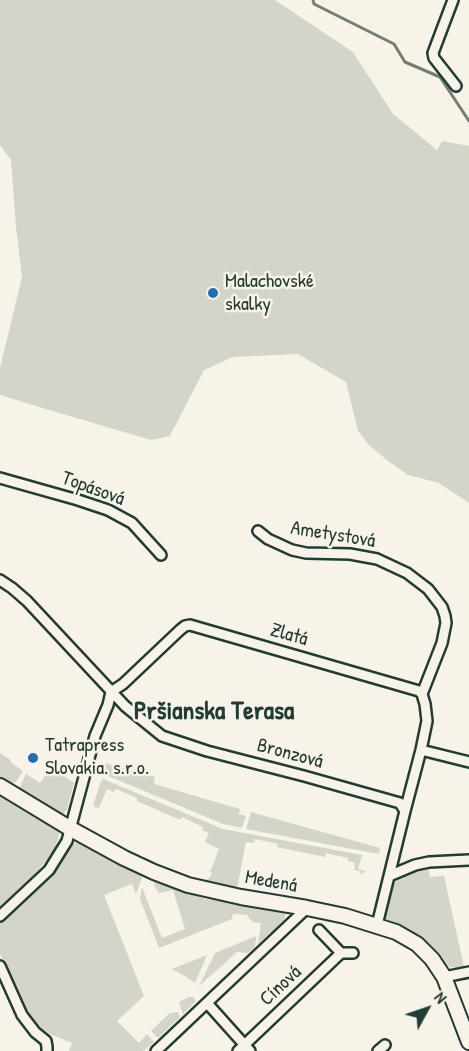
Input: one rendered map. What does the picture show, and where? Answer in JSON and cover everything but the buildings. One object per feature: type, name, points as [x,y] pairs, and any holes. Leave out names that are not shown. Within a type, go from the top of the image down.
[{"type":"street","points":[[453,0],[433,53],[434,58],[456,86]]},
{"type":"street","name":"Topásová","points":[[0,478],[108,510],[132,523],[161,555]]},
{"type":"street","name":"Ametystová","points":[[258,531],[280,545],[306,553],[350,554],[377,559],[407,573],[428,589],[442,607],[446,623],[442,643],[422,694]]},
{"type":"street","name":"Bronzová","points":[[0,580],[27,601],[111,692],[162,736],[207,751],[397,801],[405,811]]},
{"type":"street","name":"Zlatá","points":[[111,692],[123,684],[184,626],[189,626],[414,689],[422,694]]},
{"type":"street","points":[[0,916],[49,870],[67,841],[95,736],[111,692]]},
{"type":"street","points":[[377,925],[427,721],[422,694]]},
{"type":"street","points":[[421,750],[469,762]]},
{"type":"street","name":"Medená","points":[[0,786],[71,829],[139,865],[188,885],[307,908]]},
{"type":"street","points":[[389,876],[429,862],[469,860]]},
{"type":"street","points":[[307,908],[377,925],[396,932],[417,944],[432,959],[444,977],[469,1042]]},
{"type":"street","name":"Medená","points":[[156,1051],[307,908]]},
{"type":"street","points":[[319,930],[341,953],[352,953]]},
{"type":"street","name":"Cínová","points":[[207,1003],[245,1049],[341,953]]},
{"type":"street","points":[[0,966],[22,1016],[46,1041],[47,1048]]},
{"type":"street","points":[[444,977],[469,972]]},
{"type":"shaded area","points":[[0,0],[275,0],[353,52],[393,114],[437,150],[442,141],[469,146],[469,503],[439,483],[408,475],[369,445],[358,431],[346,382],[298,354],[233,357],[204,370],[170,436],[151,440],[0,395],[0,368],[22,277],[11,160],[0,145]]},
{"type":"shaded area","points":[[0,753],[23,771],[16,782],[8,784],[0,778]]},
{"type":"shaded area","points":[[105,763],[155,777],[154,784],[240,809],[239,814],[246,816],[242,828],[223,824],[106,775]]},
{"type":"shaded area","points":[[53,768],[74,783],[67,810],[64,812],[65,815],[61,816],[19,791],[26,774],[40,783]]},
{"type":"shaded area","points":[[103,779],[223,829],[362,855],[358,869],[365,872],[360,874],[361,871],[354,870],[355,863],[348,861],[348,858],[326,853],[325,857],[277,847],[278,844],[255,839],[254,843],[246,842],[236,887],[231,889],[203,882],[212,873],[209,872],[219,849],[205,842],[209,833],[202,830],[203,827],[182,817],[180,820],[116,789],[114,792],[107,789],[99,808],[95,807],[93,805]]},
{"type":"shaded area","points":[[0,792],[56,827],[59,833],[54,850],[46,861],[0,907]]},
{"type":"shaded area","points":[[251,812],[380,848],[379,854],[246,829]]},
{"type":"shaded area","points":[[81,841],[143,875],[136,894],[132,884],[104,895],[144,996],[117,1021],[139,1043],[147,1034],[154,1042],[143,1051],[69,1051],[72,1043],[50,1034],[35,1023],[25,1009],[0,954],[0,923],[51,874],[71,845]]},
{"type":"shaded area","points":[[429,868],[430,877],[444,876],[464,967],[456,968],[442,963],[388,924],[386,911],[393,883],[416,869]]},
{"type":"shaded area","points":[[156,880],[205,899],[282,909],[285,917],[258,944],[261,923],[252,922],[247,915],[233,914],[232,919],[159,948],[140,899],[142,887],[162,938],[185,929],[173,890],[158,892],[154,883]]},
{"type":"shaded area","points":[[256,936],[255,947],[248,953],[237,952],[199,986],[215,953]]},
{"type":"shaded area","points":[[207,955],[195,983],[172,969]]},
{"type":"shaded area","points":[[193,997],[196,1001],[183,1014],[179,1002]]},
{"type":"shaded area","points":[[178,1012],[180,1017],[158,1038],[151,1031],[170,1013]]},
{"type":"waterway","points":[[313,0],[314,4],[394,44],[405,62],[440,77],[469,121]]},
{"type":"place","name":"Malachovské skalky","points":[[213,293]]},
{"type":"place","name":"Tatrapress Slovakia. s.r.o.","points":[[33,758]]},
{"type":"district","name":"Pršianska Terasa","points":[[214,712]]}]
